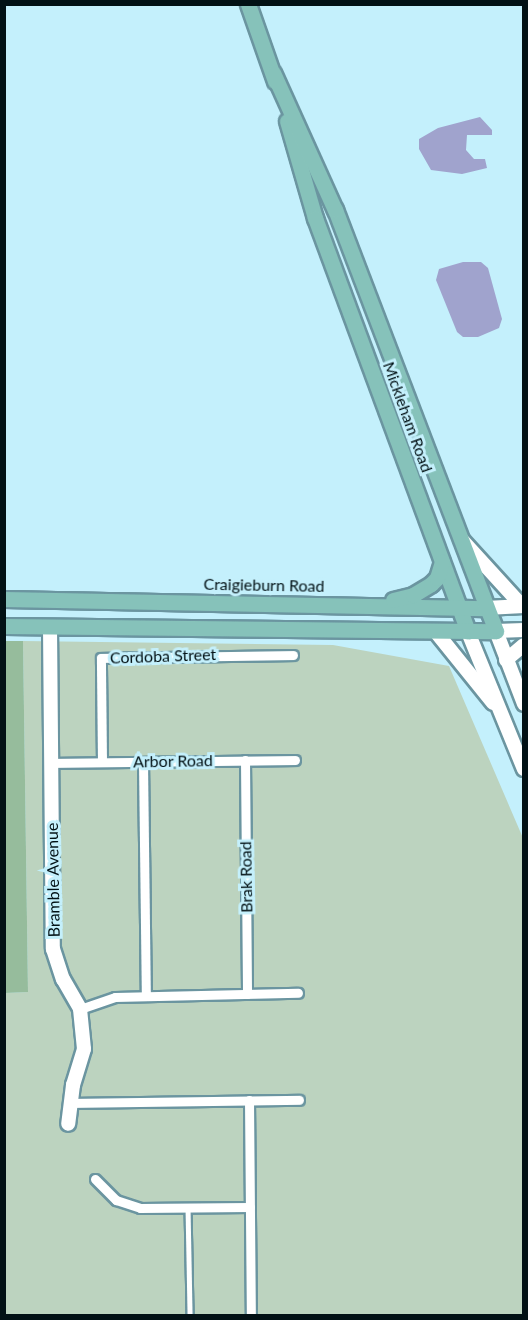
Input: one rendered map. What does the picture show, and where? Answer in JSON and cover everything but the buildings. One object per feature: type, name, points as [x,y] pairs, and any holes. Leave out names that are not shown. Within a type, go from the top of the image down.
[{"type":"main road","name":"Mickleham Road","points":[[248,4],[273,73],[315,218],[468,632]]},
{"type":"main road","name":"Mickleham Road","points":[[273,73],[335,210],[496,631]]},
{"type":"main road","points":[[370,605],[422,591],[437,578],[442,562]]},
{"type":"main road","name":"Craigieburn Road","points":[[4,598],[486,608]]},
{"type":"main road","points":[[4,626],[496,631]]},
{"type":"street","points":[[459,536],[506,592],[523,606]]},
{"type":"street","name":"Craigieburn Road","points":[[486,608],[523,606]]},
{"type":"street","name":"Bramble Avenue","points":[[50,627],[49,855],[53,949],[63,979],[81,1009],[84,1049],[68,1124]]},
{"type":"street","points":[[496,631],[524,630]]},
{"type":"street","name":"Mickleham Road","points":[[496,631],[524,704]]},
{"type":"street","points":[[436,632],[500,711]]},
{"type":"street","name":"Mickleham Road","points":[[468,632],[524,769]]},
{"type":"street","points":[[506,660],[524,645]]},
{"type":"street","name":"Cordoba Street","points":[[102,762],[101,658],[293,655]]},
{"type":"street","name":"Brak Road","points":[[245,760],[247,994]]},
{"type":"street","name":"Arbor Road","points":[[51,763],[295,760]]},
{"type":"street","points":[[143,762],[146,995]]},
{"type":"street","points":[[81,1009],[115,997],[298,993]]},
{"type":"street","points":[[249,1100],[251,1316]]},
{"type":"street","points":[[72,1103],[299,1100]]},
{"type":"street","points":[[95,1179],[123,1204],[140,1208],[250,1206]]},
{"type":"lane","points":[[188,1207],[190,1316]]},
{"type":"green space","points":[[5,641],[23,641],[28,992],[5,993]]},
{"type":"green space","points":[[23,641],[333,645],[449,666],[523,838],[523,1315],[5,1315],[4,993],[28,992]]},
{"type":"water","points":[[480,117],[492,130],[492,135],[467,135],[466,150],[474,159],[485,159],[487,168],[462,174],[431,170],[419,149],[419,139],[438,128]]},
{"type":"water","points":[[463,262],[481,262],[488,268],[502,319],[499,328],[478,337],[463,337],[457,332],[436,280],[439,269]]}]
